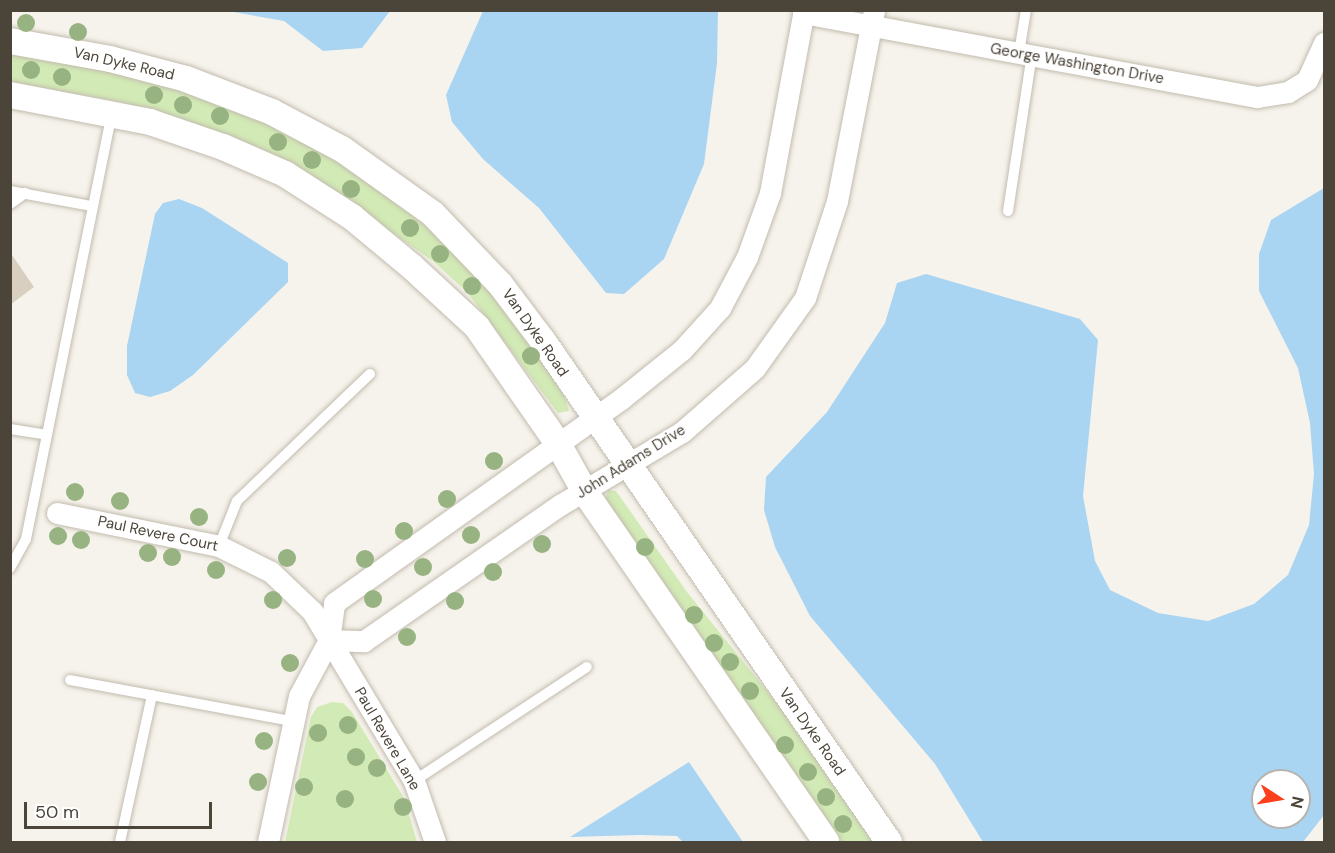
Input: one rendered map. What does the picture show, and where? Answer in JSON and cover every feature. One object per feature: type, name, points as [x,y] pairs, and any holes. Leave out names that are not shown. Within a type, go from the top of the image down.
[{"type":"street","name":"George Washington Drive","points":[[803,12],[872,18],[1026,54],[1257,97],[1288,92],[1307,80],[1324,43]]},
{"type":"street","points":[[268,843],[292,721],[299,696],[328,640],[334,603],[682,350],[720,308],[747,257],[770,193],[803,12]]},
{"type":"street","name":"John Adams Drive","points":[[328,640],[364,641],[585,492],[682,432],[755,368],[805,298],[837,201],[872,18]]},
{"type":"street","name":"Van Dyke Road","points":[[10,40],[110,59],[186,79],[272,112],[342,148],[433,214],[500,284],[889,843]]},
{"type":"street","points":[[10,95],[150,122],[223,147],[285,174],[352,217],[477,327],[557,442],[585,492],[826,843]]},
{"type":"street","name":"Paul Revere Court","points":[[57,513],[219,546],[271,572],[312,611],[328,640]]},
{"type":"street","name":"Paul Revere Lane","points":[[328,640],[414,781],[425,805],[435,843]]},
{"type":"lane","points":[[1008,211],[1026,54],[1026,10]]},
{"type":"lane","points":[[10,568],[26,538],[91,206],[112,114]]},
{"type":"lane","points":[[10,191],[91,206]]},
{"type":"lane","points":[[10,204],[25,193]]},
{"type":"lane","points":[[219,546],[237,501],[370,374]]},
{"type":"lane","points":[[10,429],[46,435]]},
{"type":"lane","points":[[414,781],[587,667]]},
{"type":"lane","points":[[70,680],[292,721]]},
{"type":"lane","points":[[120,843],[152,695]]},
{"type":"green space","points":[[10,50],[174,85],[301,136],[401,204],[472,269],[561,384],[569,411],[558,413],[467,292],[433,261],[358,209],[224,135],[125,103],[11,82]]},
{"type":"green space","points":[[608,490],[616,491],[687,592],[803,736],[876,842],[839,842],[605,501]]},
{"type":"green space","points":[[332,702],[343,703],[352,712],[404,798],[417,842],[285,842],[311,717],[317,707]]},
{"type":"water","points":[[228,11],[390,11],[362,48],[323,51],[284,21]]},
{"type":"water","points":[[483,11],[718,11],[717,63],[704,164],[664,259],[624,294],[606,293],[539,208],[483,159],[452,122],[446,95]]},
{"type":"water","points":[[1324,188],[1324,815],[1303,842],[983,842],[935,764],[810,616],[775,547],[764,510],[766,477],[827,412],[885,323],[897,283],[926,274],[1080,319],[1098,340],[1083,496],[1095,561],[1110,590],[1158,613],[1208,621],[1254,604],[1288,575],[1309,525],[1314,474],[1310,423],[1298,368],[1259,291],[1259,254],[1271,220]]},
{"type":"water","points":[[179,199],[202,208],[288,263],[288,282],[193,375],[170,391],[150,397],[135,393],[127,375],[127,346],[155,214],[163,203]]},
{"type":"water","points":[[689,762],[743,842],[683,842],[677,836],[570,837]]},
{"type":"building","points":[[10,252],[34,287],[10,305]]}]
